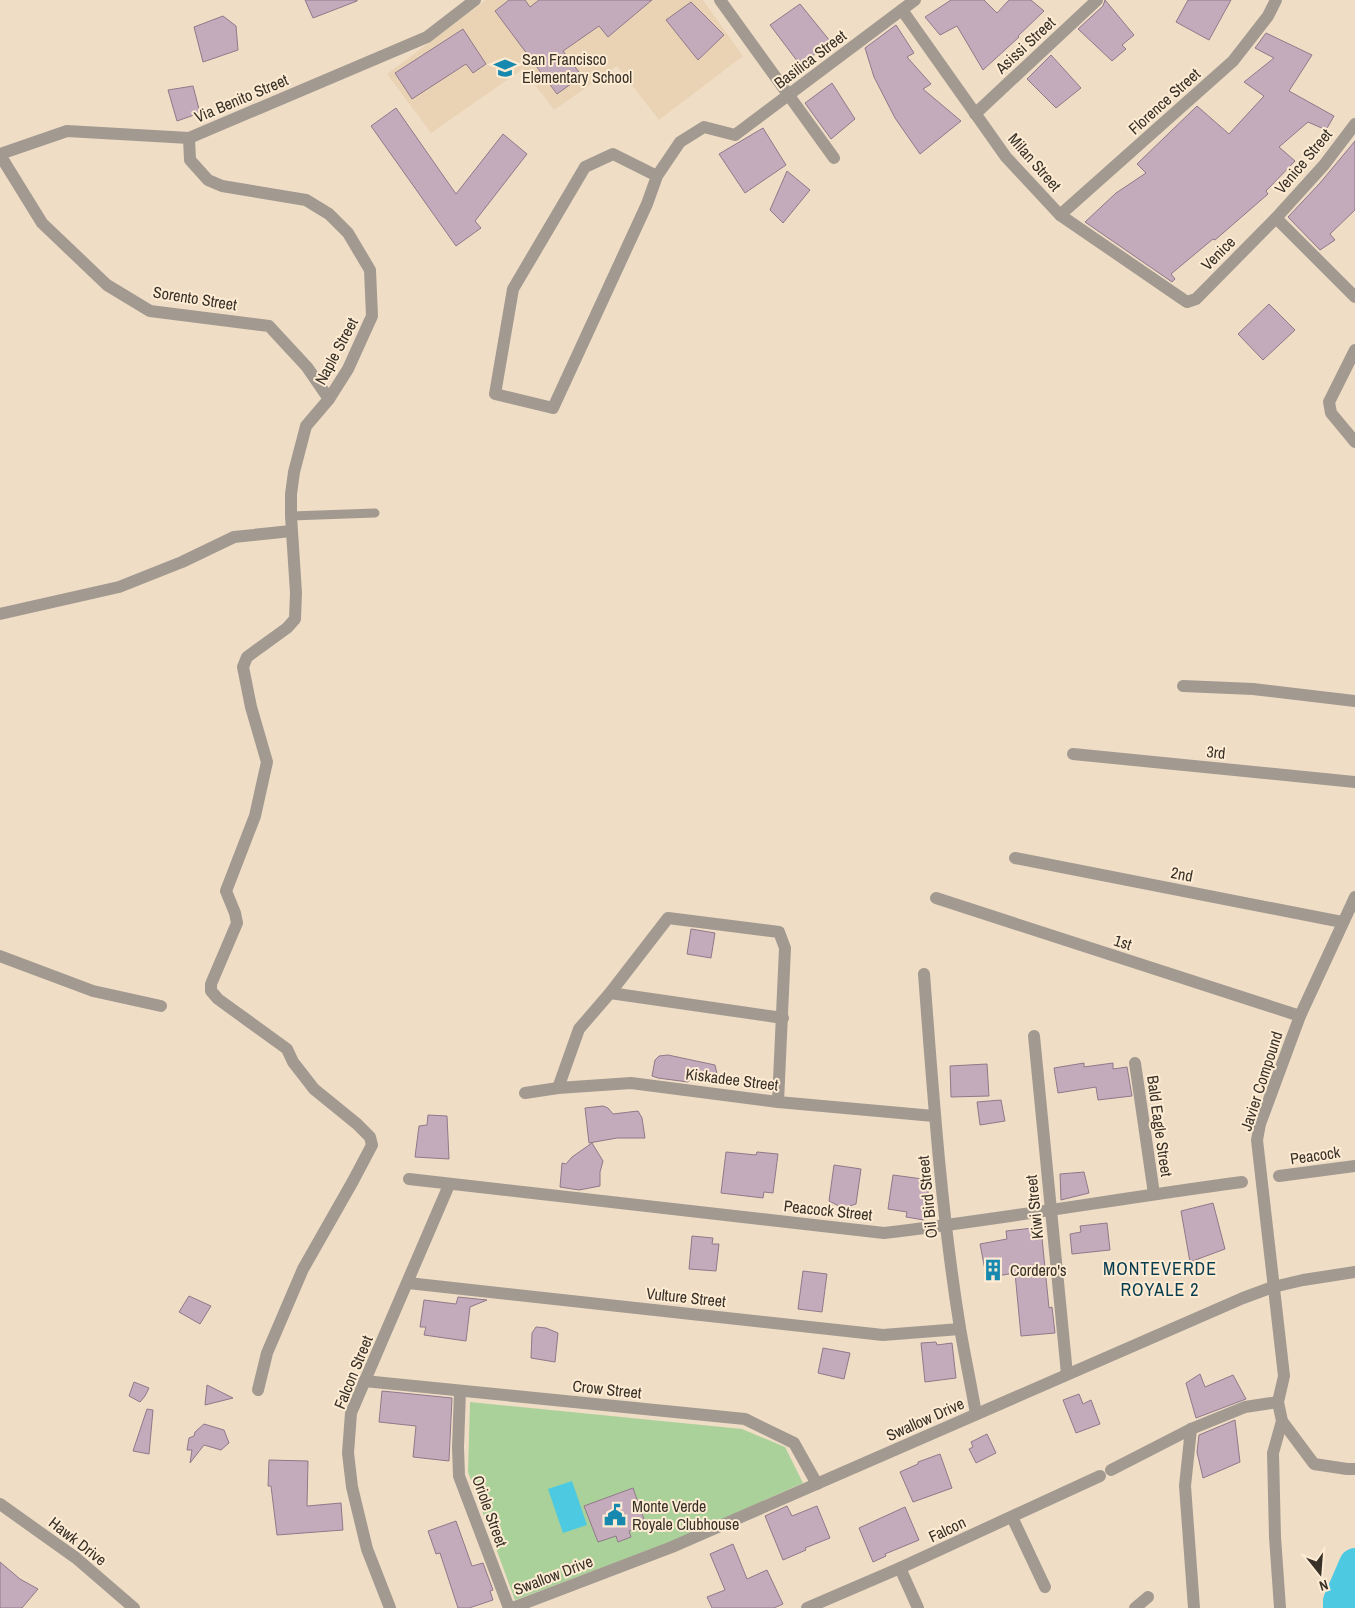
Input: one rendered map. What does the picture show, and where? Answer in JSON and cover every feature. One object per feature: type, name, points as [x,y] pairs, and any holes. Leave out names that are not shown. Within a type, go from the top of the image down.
[{"type":"street","name":"Via Benito Street","points":[[0,154],[67,131],[189,138],[427,37],[475,0]]},
{"type":"street","points":[[720,0],[834,158]]},
{"type":"street","name":"Basilica Street","points":[[658,176],[613,154],[585,167],[513,289],[495,394],[554,408],[658,176],[680,142],[704,127],[735,135],[915,0]]},
{"type":"street","name":"Asissi Street","points":[[975,114],[1097,0]]},
{"type":"street","name":"Florence Street","points":[[1060,215],[1233,61],[1268,16],[1276,0]]},
{"type":"street","name":"Milan Street","points":[[902,10],[1006,157],[1060,215],[1181,298]]},
{"type":"street","name":"Venice Street","points":[[1276,218],[1324,164],[1355,124]]},
{"type":"street","name":"Naple Street","points":[[189,138],[190,160],[208,180],[222,186],[306,200],[329,214],[348,233],[370,270],[372,316],[348,369],[329,399],[306,426],[294,472],[291,494],[291,531],[296,593],[295,618],[287,628],[247,657],[243,667],[251,707],[267,762],[256,816],[226,891],[235,913],[236,923],[211,984],[211,991],[218,999],[287,1049],[293,1062],[314,1089],[357,1124],[370,1137],[372,1146],[303,1269],[267,1353],[258,1390]]},
{"type":"street","name":"Sorento Street","points":[[0,154],[42,223],[107,285],[150,311],[268,326],[307,367],[329,399]]},
{"type":"street","points":[[1276,218],[1355,298]]},
{"type":"street","name":"Venice","points":[[1181,298],[1187,302],[1196,299],[1276,218]]},
{"type":"street","points":[[1355,350],[1329,402],[1331,414],[1355,442]]},
{"type":"street","points":[[0,614],[119,587],[182,562],[234,537],[291,531]]},
{"type":"street","points":[[1183,686],[1253,689],[1355,701]]},
{"type":"street","name":"3rd","points":[[1073,754],[1355,782]]},
{"type":"street","name":"2nd","points":[[1015,858],[1342,922]]},
{"type":"street","name":"Javier Compound","points":[[1278,1402],[1284,1376],[1257,1140],[1260,1124],[1300,1016],[1355,897]]},
{"type":"street","name":"1st","points":[[936,898],[1300,1016]]},
{"type":"street","points":[[558,1088],[579,1029],[610,993],[668,918],[779,932],[784,948],[783,1018],[778,1102]]},
{"type":"street","points":[[0,956],[93,991],[161,1006]]},
{"type":"street","name":"Oil Bird Street","points":[[924,974],[934,1116],[946,1226],[960,1329],[976,1414]]},
{"type":"street","points":[[610,993],[783,1018]]},
{"type":"street","name":"Kiwi Street","points":[[1034,1036],[1068,1374]]},
{"type":"street","name":"Bald Eagle Street","points":[[1135,1063],[1154,1194]]},
{"type":"street","name":"Kiskadee Street","points":[[525,1093],[558,1088],[631,1083],[778,1102],[934,1116]]},
{"type":"street","name":"Peacock","points":[[1279,1176],[1355,1166]]},
{"type":"street","name":"Peacock Street","points":[[409,1179],[884,1233],[946,1226],[1242,1182]]},
{"type":"street","name":"Falcon Street","points":[[390,1608],[367,1549],[352,1488],[348,1453],[351,1414],[449,1185]]},
{"type":"street","name":"Swallow Drive","points":[[510,1608],[672,1547],[1068,1374],[1273,1287],[1308,1279],[1355,1272]]},
{"type":"street","name":"Vulture Street","points":[[408,1283],[883,1336],[960,1329]]},
{"type":"street","name":"Crow Street","points":[[364,1381],[745,1419],[794,1443],[817,1484]]},
{"type":"street","name":"Oriole Street","points":[[460,1391],[459,1476],[510,1608]]},
{"type":"street","points":[[1278,1402],[1282,1421],[1314,1464],[1347,1469],[1355,1468]]},
{"type":"street","name":"Falcon","points":[[807,1608],[1012,1517],[1106,1473],[1191,1429],[1245,1407],[1278,1402]]},
{"type":"street","points":[[1280,1608],[1275,1537],[1273,1453],[1282,1421]]},
{"type":"street","points":[[1191,1429],[1185,1486],[1194,1608]]},
{"type":"street","name":"Hawk Drive","points":[[0,1504],[76,1558],[134,1608]]},
{"type":"street","points":[[1012,1517],[1045,1587]]},
{"type":"street","points":[[900,1568],[918,1608]]},
{"type":"street","points":[[1135,1608],[1148,1597]]},
{"type":"lane","points":[[291,516],[375,513]]},
{"type":"shaded area","name":"San Francisco Elementary School","points":[[486,0],[703,0],[743,56],[659,120],[617,66],[554,110],[523,69],[431,133],[387,74]]},
{"type":"green space","points":[[470,1402],[742,1429],[785,1447],[803,1483],[673,1541],[515,1600],[468,1472]]},
{"type":"water","points":[[572,1481],[587,1525],[563,1533],[548,1489]]},
{"type":"building","points":[[305,0],[357,0],[357,1],[313,18]]},
{"type":"building","points":[[509,0],[525,0],[530,7],[539,0],[652,0],[608,37],[599,26],[563,51],[582,76],[557,94],[495,11]]},
{"type":"building","points":[[951,0],[984,0],[997,13],[1009,0],[1031,0],[1044,11],[983,70],[957,26],[940,35],[925,17]]},
{"type":"building","points":[[1105,0],[1134,35],[1122,45],[1126,49],[1112,61],[1078,29],[1103,6]]},
{"type":"building","points":[[1188,0],[1231,0],[1209,40],[1176,22]]},
{"type":"building","points":[[691,2],[724,35],[698,60],[666,20]]},
{"type":"building","points":[[800,4],[830,41],[801,66],[770,25]]},
{"type":"building","points":[[223,16],[236,26],[238,50],[203,62],[194,27]]},
{"type":"building","points":[[896,25],[914,53],[907,57],[931,84],[923,89],[961,121],[920,154],[895,118],[874,77],[865,48]]},
{"type":"building","points":[[463,29],[486,64],[473,73],[466,64],[412,99],[395,73]]},
{"type":"building","points":[[1266,33],[1312,55],[1289,91],[1334,116],[1326,130],[1308,122],[1279,147],[1295,161],[1266,191],[1268,194],[1215,240],[1213,239],[1171,274],[1175,279],[1172,282],[1085,222],[1116,193],[1146,173],[1137,164],[1197,106],[1229,134],[1264,96],[1244,82],[1274,58],[1255,48]]},
{"type":"building","points":[[1051,55],[1081,88],[1056,108],[1027,79]]},
{"type":"building","points":[[832,83],[855,119],[831,139],[805,103]]},
{"type":"building","points":[[193,86],[200,113],[177,121],[168,90]]},
{"type":"building","points":[[396,108],[456,194],[503,134],[527,154],[475,221],[481,228],[456,246],[371,126]]},
{"type":"building","points":[[763,128],[786,165],[745,193],[719,154]]},
{"type":"building","points":[[1355,141],[1355,210],[1330,234],[1335,240],[1320,250],[1288,217],[1320,183]]},
{"type":"building","points":[[787,171],[810,190],[783,223],[770,210]]},
{"type":"building","points":[[1269,304],[1295,330],[1263,360],[1238,334]]},
{"type":"building","points":[[691,929],[715,933],[711,958],[687,954]]},
{"type":"building","points":[[668,1055],[715,1065],[719,1083],[690,1079],[688,1082],[652,1076],[655,1060],[659,1056]]},
{"type":"building","points":[[1084,1063],[1084,1067],[1113,1063],[1113,1069],[1127,1067],[1132,1096],[1098,1100],[1096,1087],[1058,1093],[1054,1068]]},
{"type":"building","points":[[987,1064],[989,1096],[951,1097],[950,1066]]},
{"type":"building","points":[[1001,1100],[1005,1121],[980,1125],[977,1102]]},
{"type":"building","points":[[603,1106],[608,1108],[613,1114],[638,1111],[642,1118],[645,1138],[617,1138],[589,1143],[585,1108]]},
{"type":"building","points":[[428,1115],[447,1116],[449,1159],[415,1157],[419,1126],[427,1125]]},
{"type":"building","points":[[592,1143],[603,1161],[600,1172],[600,1186],[579,1190],[560,1187],[562,1163],[566,1164],[572,1157]]},
{"type":"building","points":[[726,1152],[756,1155],[757,1152],[778,1154],[773,1193],[764,1192],[763,1198],[721,1193]]},
{"type":"building","points":[[834,1165],[861,1169],[856,1204],[843,1208],[829,1201]]},
{"type":"building","points":[[1084,1172],[1089,1193],[1061,1200],[1060,1174]]},
{"type":"building","points":[[893,1175],[930,1180],[924,1220],[906,1217],[907,1212],[888,1209]]},
{"type":"building","points":[[1213,1203],[1225,1249],[1190,1262],[1181,1211]]},
{"type":"building","points":[[1107,1223],[1110,1250],[1072,1254],[1070,1234],[1081,1232],[1080,1226]]},
{"type":"building","points":[[1033,1228],[1034,1238],[1042,1238],[1049,1308],[1052,1307],[1055,1333],[1021,1336],[1015,1273],[991,1277],[990,1274],[986,1275],[980,1244],[1007,1239],[1006,1231]]},
{"type":"building","points":[[692,1236],[713,1238],[712,1244],[719,1244],[716,1271],[689,1269]]},
{"type":"building","points":[[803,1271],[827,1274],[822,1312],[798,1309]]},
{"type":"building","points":[[189,1296],[211,1306],[200,1324],[179,1312]]},
{"type":"building","points":[[458,1297],[487,1300],[470,1307],[466,1341],[424,1335],[426,1327],[420,1327],[424,1300],[456,1304]]},
{"type":"building","points":[[536,1327],[546,1328],[558,1333],[555,1362],[531,1358],[532,1333]]},
{"type":"building","points":[[936,1342],[937,1345],[952,1343],[956,1378],[925,1382],[921,1343]]},
{"type":"building","points":[[823,1348],[850,1353],[844,1379],[818,1373]]},
{"type":"building","points":[[1200,1374],[1205,1387],[1233,1375],[1246,1399],[1196,1418],[1186,1383]]},
{"type":"building","points":[[134,1382],[149,1388],[140,1402],[129,1396]]},
{"type":"building","points":[[207,1385],[233,1398],[205,1405]]},
{"type":"building","points":[[382,1391],[452,1398],[449,1461],[413,1457],[416,1426],[379,1422]]},
{"type":"building","points":[[1079,1394],[1083,1404],[1091,1400],[1100,1424],[1076,1433],[1063,1400]]},
{"type":"building","points":[[147,1409],[153,1410],[149,1454],[133,1451]]},
{"type":"building","points":[[1235,1420],[1240,1462],[1203,1478],[1197,1452],[1199,1435]]},
{"type":"building","points":[[204,1424],[224,1430],[229,1443],[221,1450],[204,1445],[190,1463],[192,1450],[187,1450],[189,1438],[194,1436],[195,1432]]},
{"type":"building","points":[[987,1434],[996,1453],[976,1463],[969,1449],[973,1447],[971,1442]]},
{"type":"building","points":[[940,1454],[952,1488],[913,1502],[900,1472],[918,1464],[918,1462]]},
{"type":"building","points":[[269,1460],[308,1461],[307,1506],[341,1503],[343,1530],[277,1535],[271,1486],[268,1486]]},
{"type":"building","name":"Monte Verde Royale Clubhouse","points":[[633,1488],[646,1525],[629,1531],[631,1537],[618,1542],[616,1536],[598,1542],[584,1506]]},
{"type":"building","points":[[787,1506],[792,1516],[817,1506],[830,1538],[805,1548],[806,1550],[783,1560],[765,1516]]},
{"type":"building","points":[[905,1507],[919,1540],[885,1554],[886,1556],[873,1562],[859,1528]]},
{"type":"building","points":[[456,1521],[472,1566],[483,1563],[493,1590],[490,1591],[493,1600],[469,1608],[458,1608],[440,1553],[436,1554],[428,1531]]},
{"type":"building","points":[[733,1544],[747,1579],[767,1570],[783,1604],[774,1608],[712,1608],[707,1597],[725,1590],[710,1554]]},
{"type":"building","points":[[0,1562],[20,1579],[38,1589],[22,1608],[0,1608]]},
{"type":"waterway","points":[[1339,1608],[1339,1601],[1355,1564]]},
{"type":"place","name":"San Francisco Elementary School","points":[[505,68]]},
{"type":"place","name":"Cordero's","points":[[993,1270]]},
{"type":"place","name":"Monte Verde Royale Clubhouse","points":[[615,1515]]},
{"type":"district","name":"MONTEVERDE ROYALE 2","points":[[1160,1279]]}]
